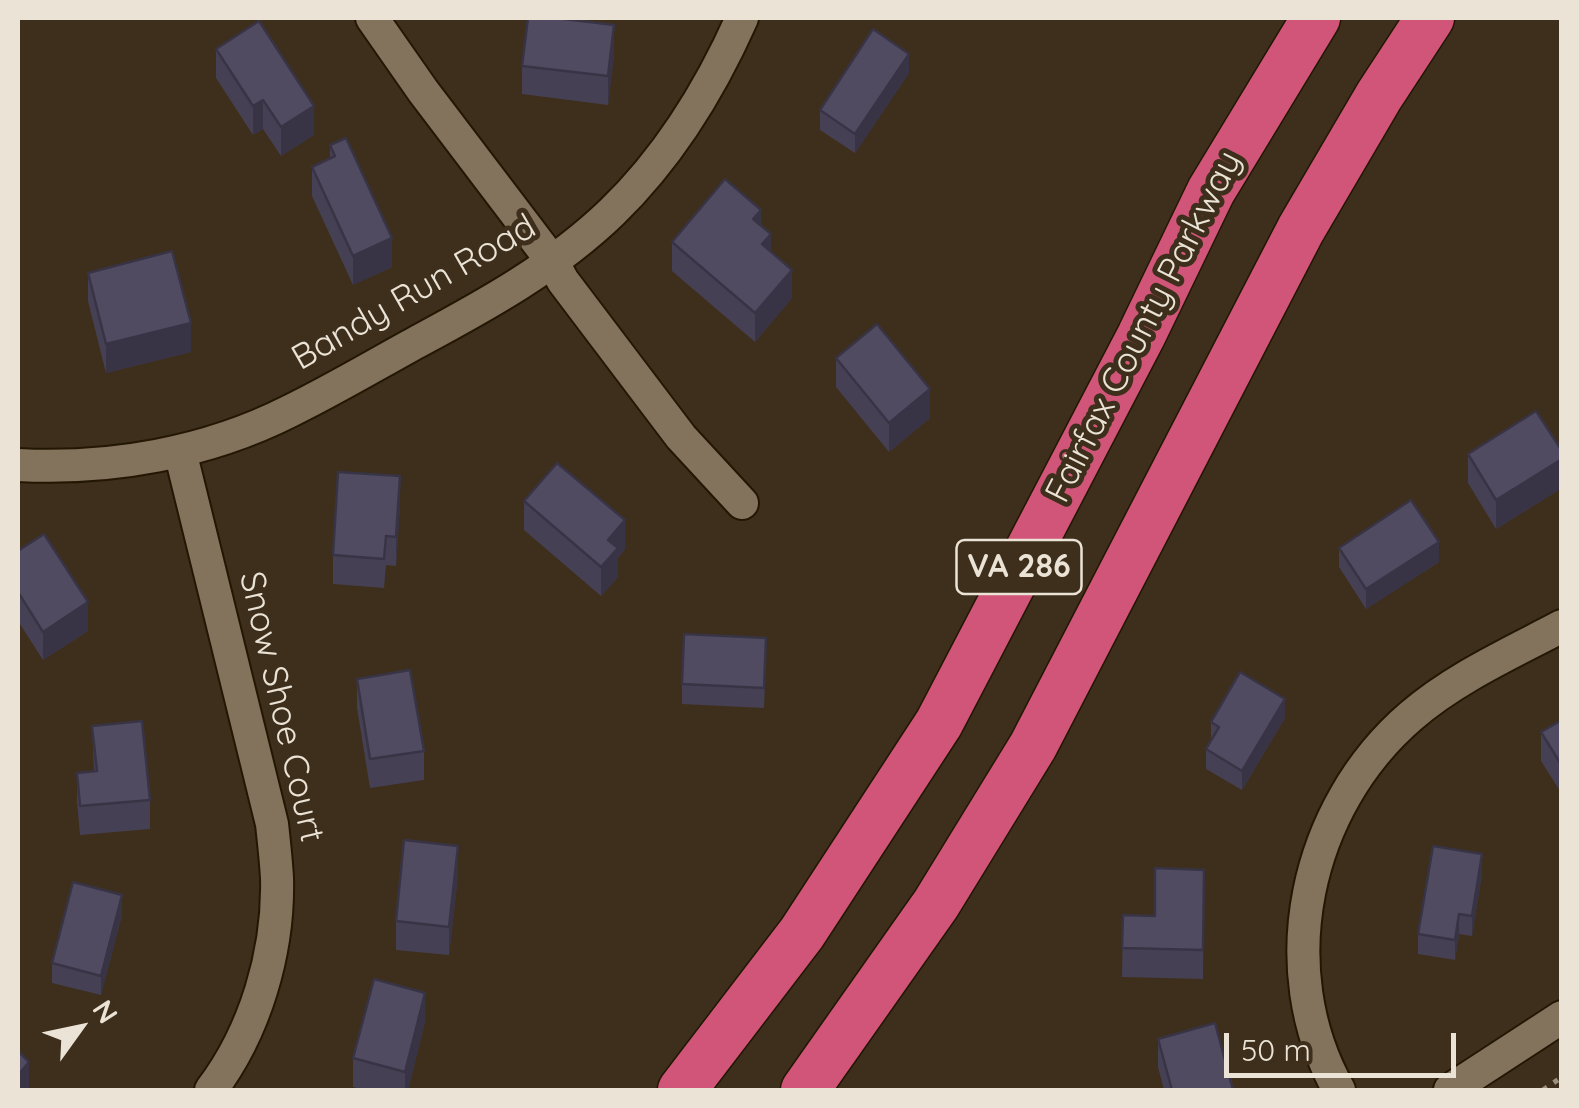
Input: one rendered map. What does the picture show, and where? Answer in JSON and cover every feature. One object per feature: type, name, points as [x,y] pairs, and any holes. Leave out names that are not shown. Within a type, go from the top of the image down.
[{"type":"highway","name":"Fairfax County Parkway","points":[[682,1090],[802,933],[938,723],[1141,336],[1211,192],[1316,18]]},
{"type":"highway","name":"VA 286","points":[[806,1090],[936,904],[1034,746],[1302,229],[1379,96],[1430,18]]},
{"type":"street","points":[[372,18],[552,261],[563,282],[682,437],[742,503]]},
{"type":"street","name":"Bandy Run Road","points":[[18,465],[120,462],[224,438],[288,413],[485,306],[552,261],[611,214],[650,171],[688,122],[720,67],[742,18]]},
{"type":"street","name":"Snow Shoe Court","points":[[180,451],[272,824],[277,880],[274,931],[263,982],[246,1029],[222,1076],[210,1090]]},
{"type":"street","points":[[1338,1090],[1324,1066],[1310,1020],[1303,976],[1303,930],[1324,839],[1347,793],[1376,751],[1410,716],[1449,687],[1562,626]]},
{"type":"street","points":[[1450,1090],[1562,1016]]},
{"type":"path","points":[[1543,1090],[1562,1077]]},
{"type":"building","points":[[528,18],[614,25],[608,76],[522,66]]},
{"type":"building","points":[[259,21],[314,106],[281,127],[263,100],[253,106],[216,49]]},
{"type":"building","points":[[873,29],[909,54],[855,134],[820,110]]},
{"type":"building","points":[[346,138],[392,238],[353,256],[312,167],[335,156],[330,145]]},
{"type":"building","points":[[725,179],[761,210],[753,219],[771,234],[762,244],[792,270],[755,313],[672,242]]},
{"type":"building","points":[[172,251],[191,323],[106,344],[88,273]]},
{"type":"building","points":[[877,324],[930,389],[889,423],[836,358]]},
{"type":"building","points":[[1536,411],[1562,451],[1562,459],[1496,500],[1468,454]]},
{"type":"building","points":[[557,463],[625,520],[608,540],[618,548],[601,567],[524,501]]},
{"type":"building","points":[[338,472],[400,476],[396,537],[386,536],[384,559],[333,555]]},
{"type":"building","points":[[1411,500],[1439,542],[1366,589],[1339,548]]},
{"type":"building","points":[[44,534],[88,602],[43,632],[18,592],[18,551]]},
{"type":"building","points":[[684,634],[766,638],[764,688],[682,684]]},
{"type":"building","points":[[410,670],[424,751],[370,759],[357,679]]},
{"type":"building","points":[[1240,672],[1285,699],[1242,771],[1206,749],[1219,727],[1211,722]]},
{"type":"building","points":[[1562,720],[1562,766],[1541,732]]},
{"type":"building","points":[[142,721],[150,800],[80,806],[77,773],[97,771],[92,726]]},
{"type":"building","points":[[404,840],[458,846],[449,927],[396,921]]},
{"type":"building","points":[[1433,846],[1482,854],[1472,916],[1459,914],[1455,940],[1418,934]]},
{"type":"building","points":[[1155,868],[1204,870],[1203,950],[1122,948],[1123,915],[1155,916]]},
{"type":"building","points":[[73,882],[122,895],[101,976],[52,963]]},
{"type":"building","points":[[374,979],[425,993],[405,1072],[353,1058]]},
{"type":"building","points":[[1215,1023],[1233,1090],[1172,1090],[1158,1039]]},
{"type":"building","points":[[18,1051],[29,1062],[18,1075]]}]
